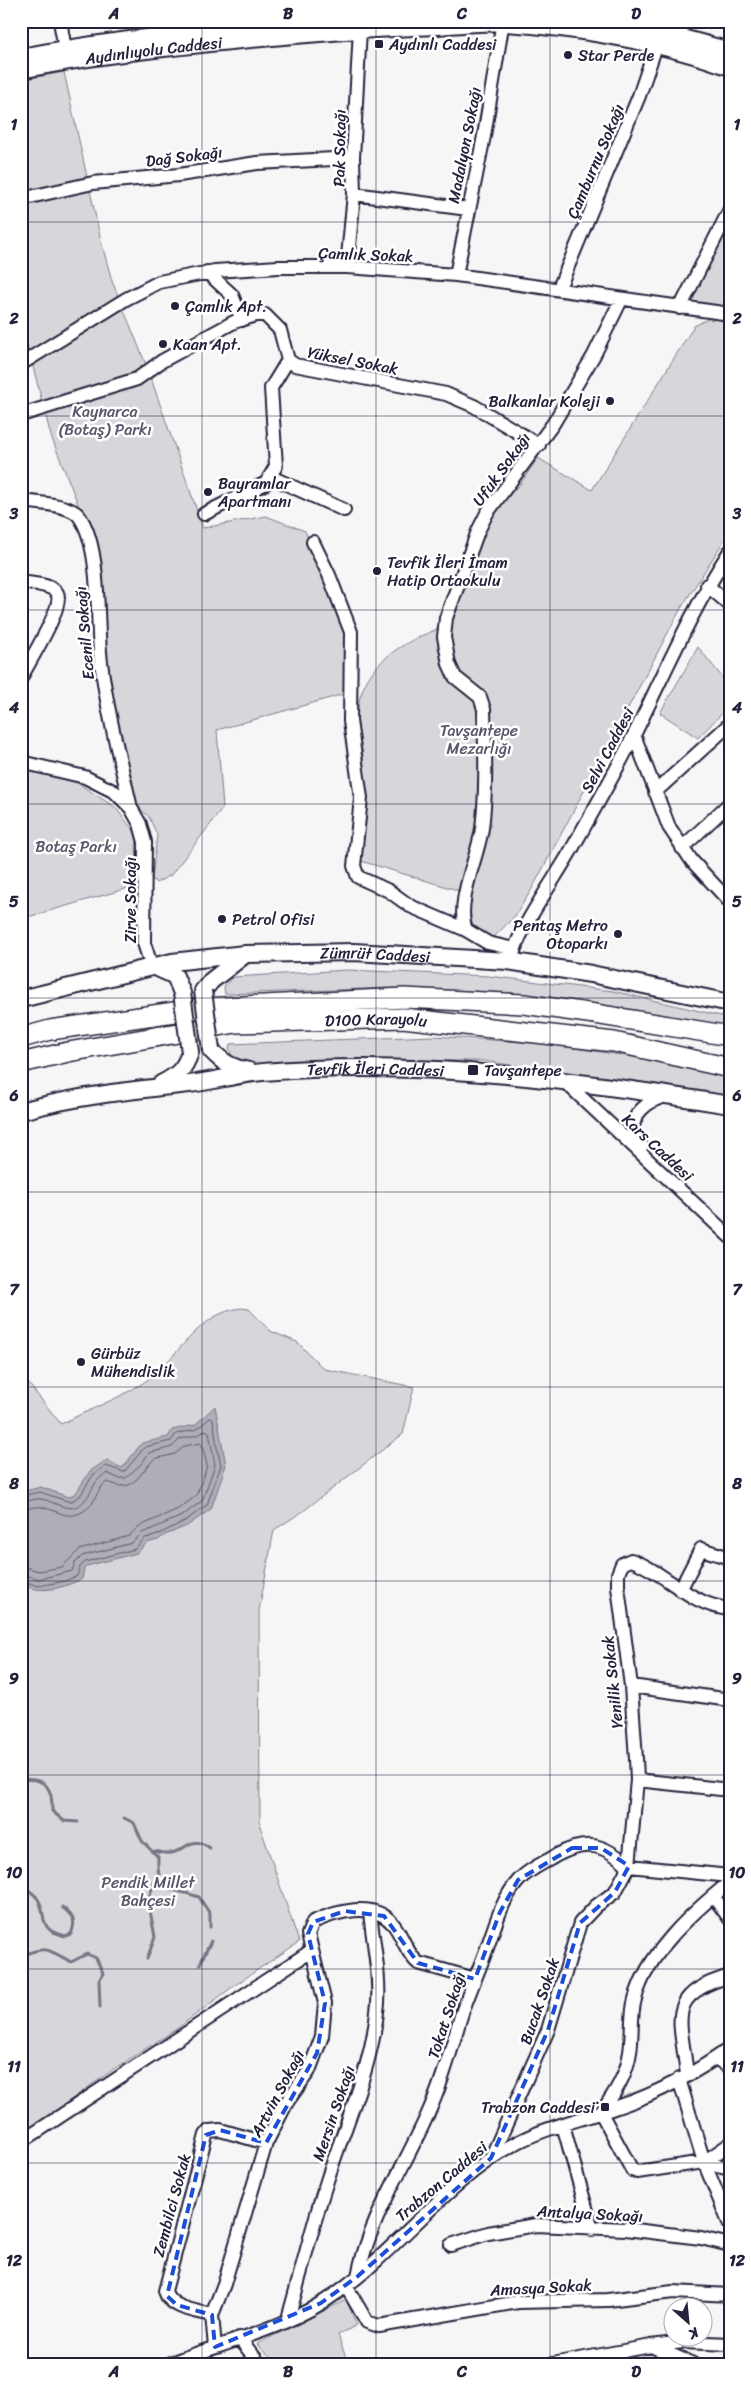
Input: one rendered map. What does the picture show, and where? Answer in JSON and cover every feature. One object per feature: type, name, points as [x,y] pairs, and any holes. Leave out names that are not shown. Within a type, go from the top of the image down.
[{"type":"highway","name":"D100 Karayolu","points":[[21,1038],[50,1030],[202,1008],[404,998],[524,1004],[730,1036]]},
{"type":"highway","name":"D100 Karayolu","points":[[21,1063],[68,1052],[236,1023],[403,1018],[614,1042],[730,1068]]},
{"type":"main road","points":[[21,57],[66,49],[268,24],[328,21]]},
{"type":"main road","points":[[598,21],[678,37],[730,51]]},
{"type":"main road","name":"Aydınlıyolu Caddesi","points":[[21,70],[68,61],[179,46],[360,29],[503,22],[561,28],[656,46],[691,54],[730,68]]},
{"type":"main road","name":"Zümrüt Caddesi","points":[[21,999],[151,965],[245,954],[354,952],[513,955],[591,974],[730,1003]]},
{"type":"main road","points":[[245,954],[211,981],[203,991],[211,1050],[223,1063],[235,1069],[262,1072]]},
{"type":"main road","points":[[151,965],[175,976],[182,993],[190,1052],[187,1063],[178,1075],[152,1088]]},
{"type":"main road","name":"Tevfik İleri Caddesi","points":[[21,1111],[50,1103],[262,1072],[411,1069],[473,1072],[564,1081],[730,1105]]},
{"type":"street","points":[[60,21],[66,49]]},
{"type":"street","points":[[678,37],[685,21]]},
{"type":"street","name":"Madalyon Sokağı","points":[[456,274],[484,136],[503,22]]},
{"type":"street","name":"Pak Sokağı","points":[[347,267],[354,194],[353,158],[360,29]]},
{"type":"street","name":"Çamburnu Sokağı","points":[[559,288],[640,96],[656,46]]},
{"type":"street","name":"Dağ Sokağı","points":[[21,198],[93,182],[179,175],[257,163],[353,158]]},
{"type":"street","points":[[354,194],[468,209]]},
{"type":"street","points":[[680,308],[730,209]]},
{"type":"street","name":"Çamlık Sokak","points":[[21,364],[126,299],[159,282],[207,272],[278,267],[347,267],[456,274],[559,288],[621,300],[730,314]]},
{"type":"street","points":[[207,272],[232,295],[242,320]]},
{"type":"street","name":"Ufuk Sokağı","points":[[466,930],[463,922],[466,893],[482,830],[485,787],[484,708],[480,697],[455,677],[449,664],[444,637],[446,618],[478,531],[487,513],[504,487],[539,445],[594,355],[621,300]]},
{"type":"street","name":"Yüksel Sokak","points":[[21,415],[137,379],[162,361],[242,320],[256,315],[266,315],[280,330],[288,360],[295,365],[446,394],[474,406],[539,445]]},
{"type":"street","points":[[204,514],[266,483],[271,477],[276,466],[272,388],[288,360]]},
{"type":"street","points":[[271,477],[290,488],[344,510]]},
{"type":"street","name":"Ecenil Sokağı","points":[[21,500],[72,509],[80,517],[87,534],[96,585],[101,663],[131,808]]},
{"type":"street","points":[[313,542],[329,575],[351,632],[350,721],[361,798],[354,866],[358,877],[389,891],[410,906],[466,930],[513,955]]},
{"type":"street","name":"Selvi Caddesi","points":[[513,955],[634,735],[708,585],[730,551]]},
{"type":"street","points":[[21,582],[50,588],[57,593],[59,600],[52,619],[21,678]]},
{"type":"street","points":[[708,585],[730,605]]},
{"type":"street","points":[[655,792],[730,724]]},
{"type":"street","points":[[634,735],[669,826],[682,848],[730,902]]},
{"type":"street","name":"Zirve Sokağı","points":[[21,762],[85,777],[115,792],[131,808],[140,824],[145,842],[144,943],[151,965]]},
{"type":"street","points":[[682,848],[730,803]]},
{"type":"street","name":"Kars Caddesi","points":[[564,1081],[730,1237]]},
{"type":"street","name":"Kars Caddesi","points":[[670,1095],[653,1100],[640,1111],[634,1120],[633,1135],[637,1142],[730,1228]]},
{"type":"street","points":[[730,1558],[701,1549],[680,1590],[720,1608],[730,1609]]},
{"type":"street","name":"Yenilik Sokak","points":[[629,1866],[636,1780],[631,1686],[618,1588],[618,1574],[622,1564],[631,1560],[641,1563],[680,1590]]},
{"type":"street","points":[[631,1686],[730,1700]]},
{"type":"street","points":[[636,1780],[730,1790]]},
{"type":"street","name":"Tokat Sokağı","points":[[358,2276],[362,2253],[369,2234],[408,2160],[436,2096],[475,1979],[510,1891],[530,1870],[572,1848],[584,1845],[601,1848],[617,1856],[629,1866]]},
{"type":"street","points":[[629,1866],[730,1876]]},
{"type":"street","name":"Bucak Sokak","points":[[491,2158],[548,2030],[580,1923],[596,1906],[615,1892],[629,1866]]},
{"type":"street","points":[[730,1882],[713,1896],[663,1946],[644,1975],[634,2000],[628,2064],[616,2090],[601,2113],[632,2170],[637,2172],[704,2162],[730,2168]]},
{"type":"street","points":[[713,1896],[730,1919]]},
{"type":"street","name":"Artvin Sokağı","points":[[215,2347],[212,2315],[224,2284],[266,2143],[287,2102],[309,2071],[322,2036],[325,2003],[308,1934],[313,1922],[330,1914],[345,1911],[370,1912],[384,1916],[392,1923],[412,1958],[418,1963],[475,1979]]},
{"type":"street","name":"Mersin Sokağı","points":[[288,2319],[322,2197],[361,2087],[371,2048],[378,2001],[376,1961],[370,1912]]},
{"type":"street","points":[[21,2142],[311,1951]]},
{"type":"street","points":[[730,1976],[697,1990],[683,2001],[680,2010],[683,2077],[704,2162],[730,2225]]},
{"type":"street","name":"Trabzon Caddesi","points":[[168,2364],[185,2361],[215,2347],[306,2312],[346,2286],[427,2211],[491,2158],[522,2140],[638,2100],[683,2077],[730,2048]]},
{"type":"street","points":[[716,2058],[730,2068]]},
{"type":"street","points":[[563,2125],[592,2229]]},
{"type":"street","name":"Zembilci Sokak","points":[[212,2315],[177,2305],[171,2301],[165,2291],[206,2135],[209,2131],[220,2130],[266,2143]]},
{"type":"street","points":[[704,2162],[730,2144]]},
{"type":"street","name":"Antalya Sokağı","points":[[451,2245],[511,2227],[536,2225],[592,2229],[626,2229],[701,2238],[730,2245]]},
{"type":"street","name":"Amasya Sokak","points":[[346,2286],[367,2322],[379,2326],[518,2302],[608,2300],[673,2292],[730,2295]]},
{"type":"street","points":[[239,2338],[260,2364]]},
{"type":"street","points":[[552,2364],[683,2342],[730,2344]]},
{"type":"street","points":[[651,2346],[693,2364]]},
{"type":"highlighted area","points":[[572,1848],[601,1848],[629,1866],[615,1892],[580,1923],[548,2030],[491,2158],[358,2276],[321,2303],[215,2347],[212,2315],[177,2305],[167,2296],[206,2135],[220,2130],[266,2143],[317,2053],[325,2003],[308,1934],[313,1922],[345,1911],[384,1916],[418,1963],[475,1979],[500,1912],[518,1880]]},
{"type":"green space","name":"Kaynarca (Botaş) Parkı","points":[[64,72],[101,241],[112,281],[147,367],[203,528],[266,516],[305,531],[346,633],[344,694],[217,730],[223,808],[171,875],[156,883],[152,879],[157,835],[149,817],[134,803],[111,697],[95,547],[51,436],[21,321],[21,80]]},
{"type":"green space","points":[[730,219],[730,309],[687,304]]},
{"type":"green space","name":"Tavşantepe Mezarlığı","points":[[712,317],[730,320],[730,531],[680,610],[532,889],[515,916],[491,940],[472,928],[457,890],[361,861],[364,766],[357,714],[363,690],[370,675],[392,653],[405,644],[450,625],[497,498],[510,488],[518,487],[538,458],[592,490],[694,326]]},
{"type":"green space","points":[[698,647],[730,687],[730,705],[698,738],[660,713]]},
{"type":"green space","name":"Botaş Parkı","points":[[21,769],[71,779],[115,807],[138,836],[136,846],[139,885],[21,919]]},
{"type":"green space","points":[[347,970],[488,976],[613,991],[730,1018],[730,1030],[694,1022],[513,993],[389,988],[225,994],[224,986],[234,977]]},
{"type":"green space","points":[[434,1036],[548,1044],[647,1059],[730,1077],[730,1099],[484,1061],[252,1067],[233,1061],[229,1047],[230,1044]]},
{"type":"green space","name":"Pendik Millet Bahçesi","points":[[242,1308],[249,1309],[270,1331],[297,1342],[324,1369],[414,1387],[403,1434],[302,1512],[274,1530],[259,1610],[260,1826],[299,1942],[235,1985],[178,2028],[114,2069],[21,2135],[21,1385],[28,1383],[61,1424],[143,1383],[155,1374],[188,1339],[212,1318],[226,1311]]},
{"type":"green space","points":[[346,2300],[357,2325],[338,2335],[348,2364],[276,2364],[257,2344]]},
{"type":"green space","points":[[640,2358],[662,2364],[573,2364]]},
{"type":"water","points":[[215,1406],[226,1465],[211,1509],[187,1526],[158,1540],[147,1543],[137,1553],[87,1566],[84,1569],[82,1579],[44,1590],[21,1584],[21,1492],[41,1487],[68,1497],[76,1493],[90,1471],[107,1460],[122,1468],[142,1443],[168,1437],[172,1430],[195,1425]]},
{"type":"waterway","points":[[21,1780],[37,1780],[42,1782],[49,1790],[52,1811],[64,1821],[78,1822]]},
{"type":"waterway","points":[[124,1818],[134,1823],[142,1841],[158,1857],[158,1869],[162,1884],[166,1888],[199,1897],[210,1914],[210,1927]]},
{"type":"waterway","points":[[155,1851],[165,1853],[176,1852],[193,1843],[203,1844],[210,1848]]},
{"type":"waterway","points":[[147,1959],[155,1937],[148,1900],[157,1875]]},
{"type":"waterway","points":[[21,1887],[36,1897],[40,1903],[46,1926],[55,1933],[65,1936],[71,1934],[74,1922],[62,1907]]},
{"type":"waterway","points":[[200,1964],[211,1941]]},
{"type":"waterway","points":[[21,1956],[36,1950],[47,1950],[71,1962],[87,1954],[96,1958],[103,1973],[99,1981],[100,2007]]},
{"type":"place","name":"Aydınlı Caddesi","points":[[379,44]]},
{"type":"place","name":"Star Perde","points":[[568,55]]},
{"type":"place","name":"Çamlık Apt.","points":[[175,306]]},
{"type":"place","name":"Kaan Apt.","points":[[163,344]]},
{"type":"place","name":"Balkanlar Koleji","points":[[610,401]]},
{"type":"place","name":"Bayramlar Apartmanı","points":[[208,492]]},
{"type":"place","name":"Tevfik İleri İmam Hatip Ortaokulu","points":[[377,571]]},
{"type":"place","name":"Petrol Ofisi","points":[[222,919]]},
{"type":"place","name":"Pentaş Metro Otoparkı","points":[[618,934]]},
{"type":"place","name":"Tavşantepe","points":[[473,1070]]},
{"type":"place","name":"Gürbüz Mühendislik","points":[[81,1362]]},
{"type":"place","name":"Trabzon Caddesi̇","points":[[605,2107]]}]
